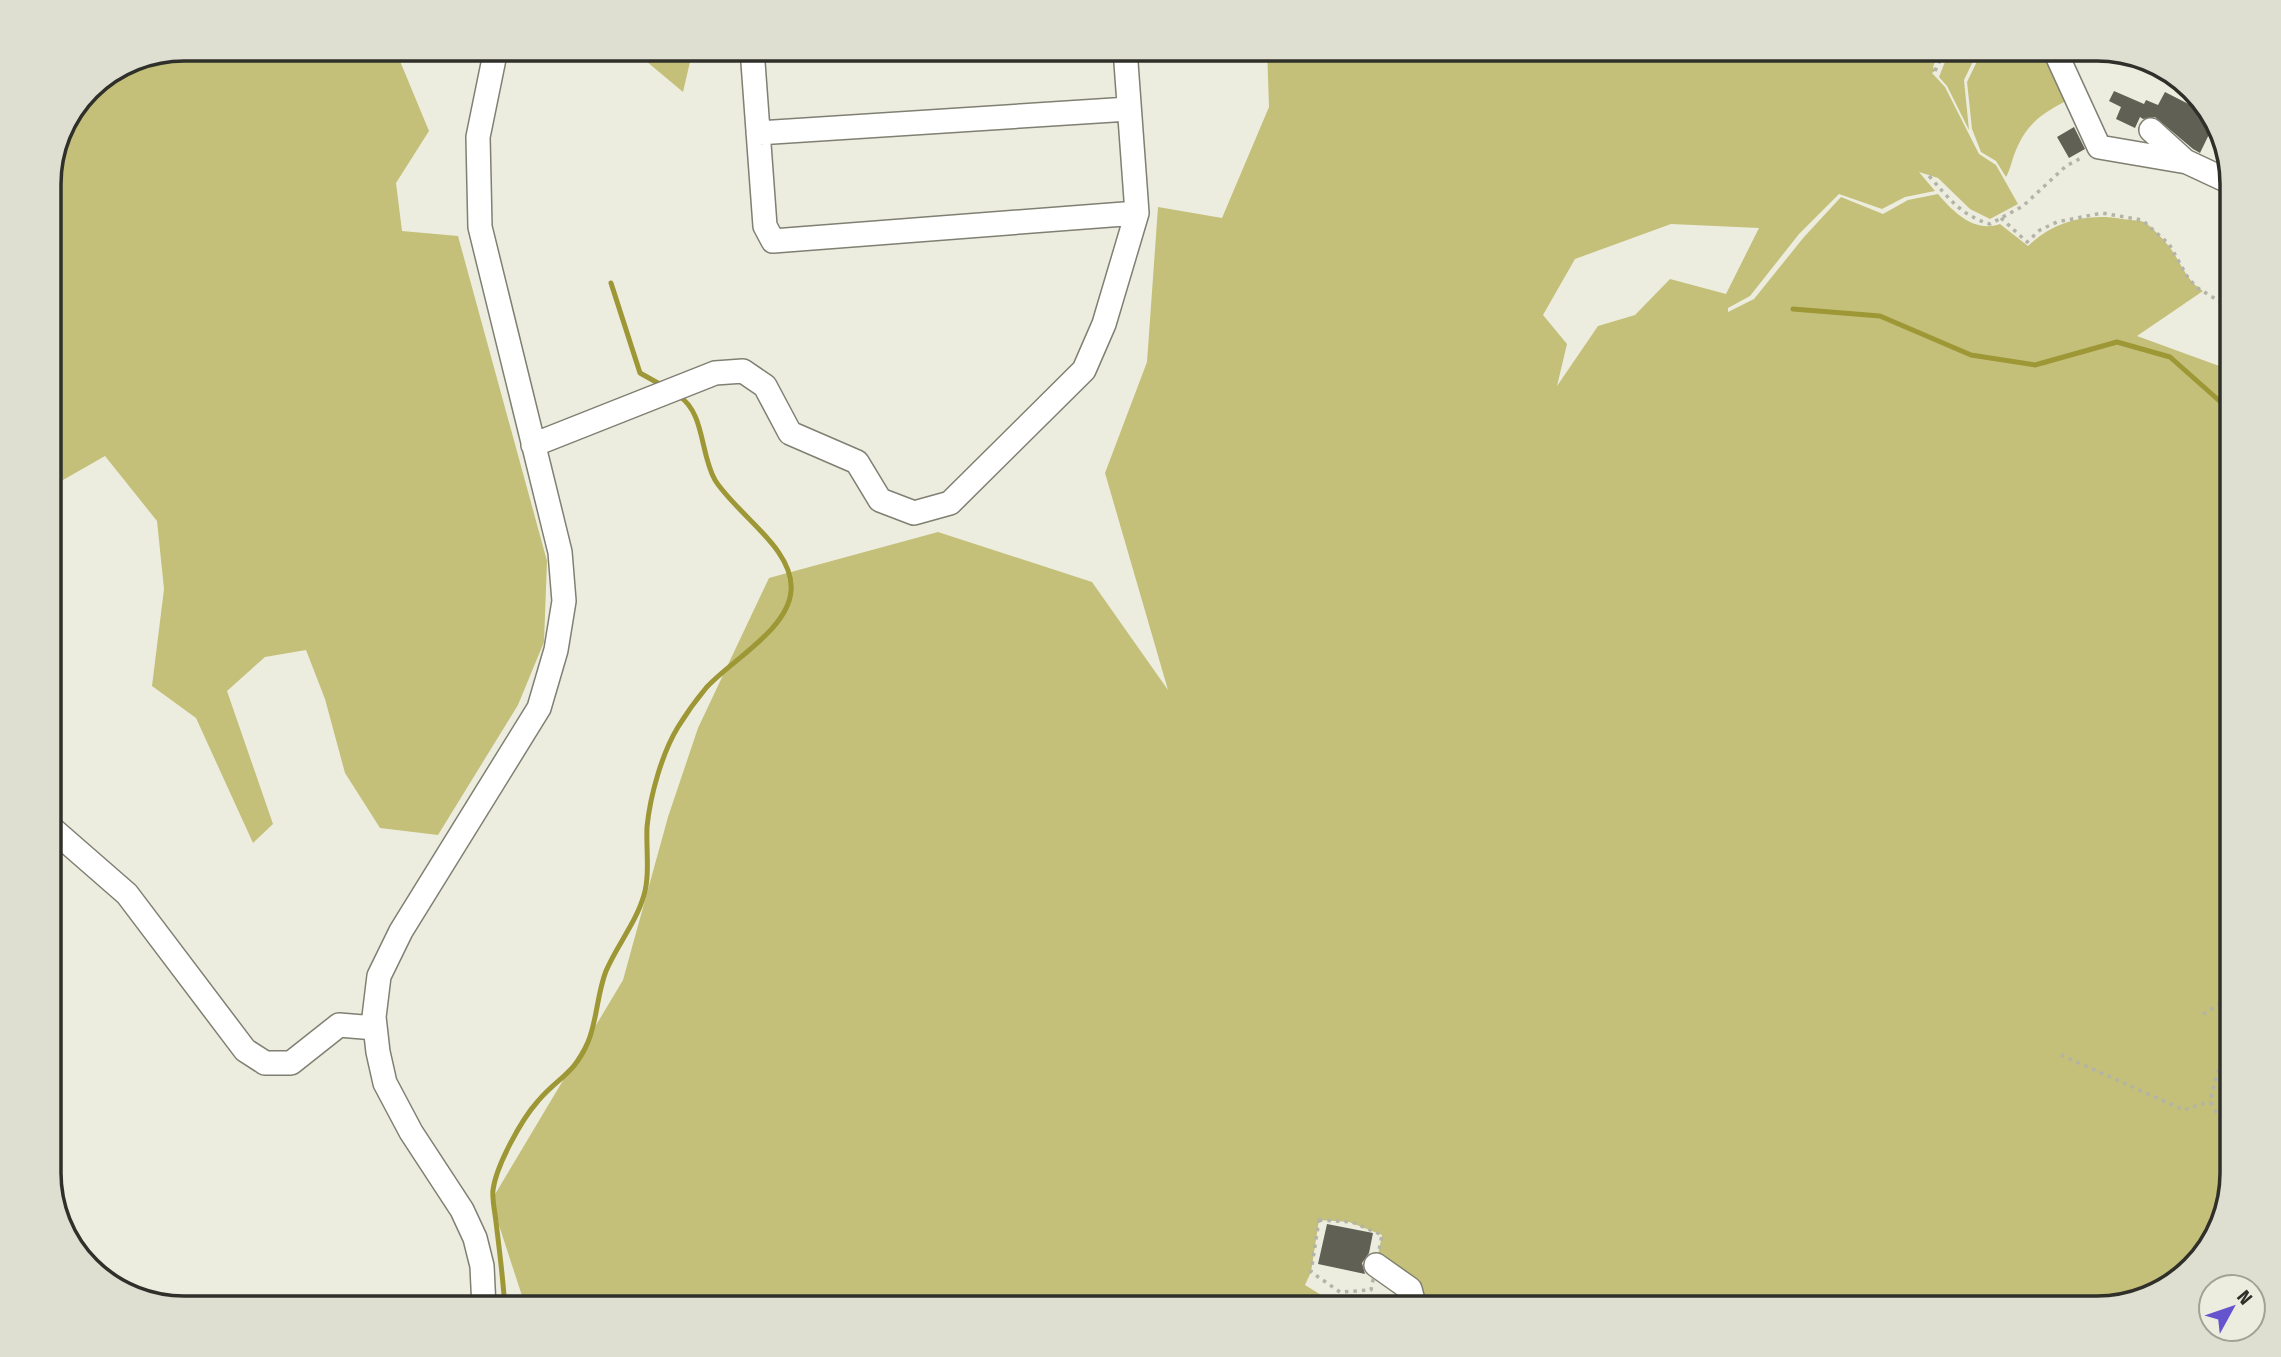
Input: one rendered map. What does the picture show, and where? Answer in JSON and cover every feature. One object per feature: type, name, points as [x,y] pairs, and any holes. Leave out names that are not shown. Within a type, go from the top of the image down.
[{"type":"street","points":[[2060,61],[2099,146],[2187,162],[2219,177]]},
{"type":"street","points":[[484,1296],[482,1266],[462,1210],[411,1132],[385,1083],[374,1017],[379,976],[401,931],[539,708],[556,650],[564,601],[560,552],[480,227],[478,137],[493,62]]},
{"type":"street","points":[[753,62],[765,226],[773,241],[1137,213]]},
{"type":"street","points":[[533,445],[715,373],[743,371],[765,386],[790,433],[857,462],[880,500],[914,513],[950,503],[1084,370],[1104,324],[1137,213],[1126,62]]},
{"type":"street","points":[[758,133],[1129,109]]},
{"type":"street","points":[[2151,130],[2187,162]]},
{"type":"street","points":[[62,836],[127,894],[246,1050],[265,1063],[291,1063],[339,1025],[375,1028]]},
{"type":"street","points":[[1376,1265],[1410,1289],[1412,1296]]},
{"type":"path","points":[[1935,71],[1940,61]]},
{"type":"path","points":[[1929,176],[1955,206],[1972,218],[1990,224],[2023,206],[2066,166],[2099,146]]},
{"type":"path","points":[[2001,218],[2027,242],[2040,230],[2057,222],[2102,213],[2143,220],[2169,244],[2196,287],[2219,301]]},
{"type":"path","points":[[2203,1014],[2220,1004]]},
{"type":"path","points":[[2061,1055],[2184,1110],[2210,1101]]},
{"type":"path","points":[[2220,1068],[2210,1101],[2220,1120]]},
{"type":"path","points":[[1319,1220],[1352,1222],[1382,1235],[1371,1290],[1340,1292],[1311,1272],[1319,1220]]},
{"type":"path","points":[[1339,1296],[1340,1292]]},
{"type":"shaded area","points":[[1267,61],[1935,61],[1933,67],[1935,71],[1932,73],[1945,87],[1979,154],[1996,165],[2018,204],[1990,219],[1970,209],[1938,178],[1919,172],[1935,191],[1905,197],[1882,209],[1839,194],[1799,234],[1750,296],[1728,308],[1728,312],[1754,299],[1804,237],[1841,197],[1883,214],[1908,200],[1938,194],[1966,220],[1982,226],[2000,224],[2028,246],[2060,225],[2096,217],[2142,221],[2165,241],[2187,275],[2203,291],[2137,336],[2219,366],[2220,1172],[2216,1204],[2210,1220],[2184,1260],[2144,1286],[2128,1292],[2096,1296],[1404,1296],[1376,1265],[1382,1235],[1349,1222],[1319,1220],[1311,1272],[1305,1285],[1323,1296],[522,1296],[491,1201],[623,980],[668,817],[698,728],[769,578],[938,532],[1092,582],[1168,690],[1105,473],[1147,362],[1158,207],[1222,218],[1269,107]],"holes":[[[1671,224],[1759,228],[1726,294],[1670,279],[1635,315],[1598,326],[1557,386],[1567,344],[1543,315],[1575,259]]]},
{"type":"shaded area","points":[[1945,61],[1973,61],[1964,80],[1969,130],[1947,86],[1939,77]]},
{"type":"shaded area","points":[[1977,61],[2055,61],[2073,97],[2047,112],[2027,131],[2021,139],[2006,177],[1996,161],[1981,152],[1972,129],[1967,82]]},
{"type":"shaded area","points":[[400,62],[429,131],[396,183],[402,231],[458,236],[547,561],[544,642],[518,705],[438,835],[380,828],[345,773],[325,699],[306,650],[265,657],[227,691],[273,824],[253,843],[196,718],[152,686],[164,589],[157,521],[105,456],[62,481],[62,177],[68,145],[82,116],[97,97],[116,82],[137,71],[161,64]]},
{"type":"shaded area","points":[[647,62],[690,62],[683,92]]},
{"type":"building","points":[[2114,91],[2144,104],[2146,100],[2158,105],[2165,92],[2190,105],[2209,135],[2200,153],[2155,117],[2140,117],[2135,128],[2116,119],[2121,107],[2109,101]]},
{"type":"building","points":[[2074,127],[2085,149],[2069,158],[2057,137]]},
{"type":"building","points":[[1327,1224],[1373,1233],[1369,1253],[1362,1263],[1365,1274],[1318,1264]]},
{"type":"waterway","points":[[611,283],[640,373],[665,387]]},
{"type":"waterway","points":[[1793,309],[1880,316],[1971,355],[2035,365],[2117,342],[2170,357],[2219,401]]},
{"type":"waterway","points":[[504,1296],[493,1198],[495,1180],[510,1144],[531,1109],[577,1062],[588,1042],[606,971],[644,895],[647,879],[647,827],[654,789],[667,749],[681,722],[706,688],[780,619],[791,591],[790,576],[774,546],[715,480],[698,423],[687,403],[679,396]]}]
